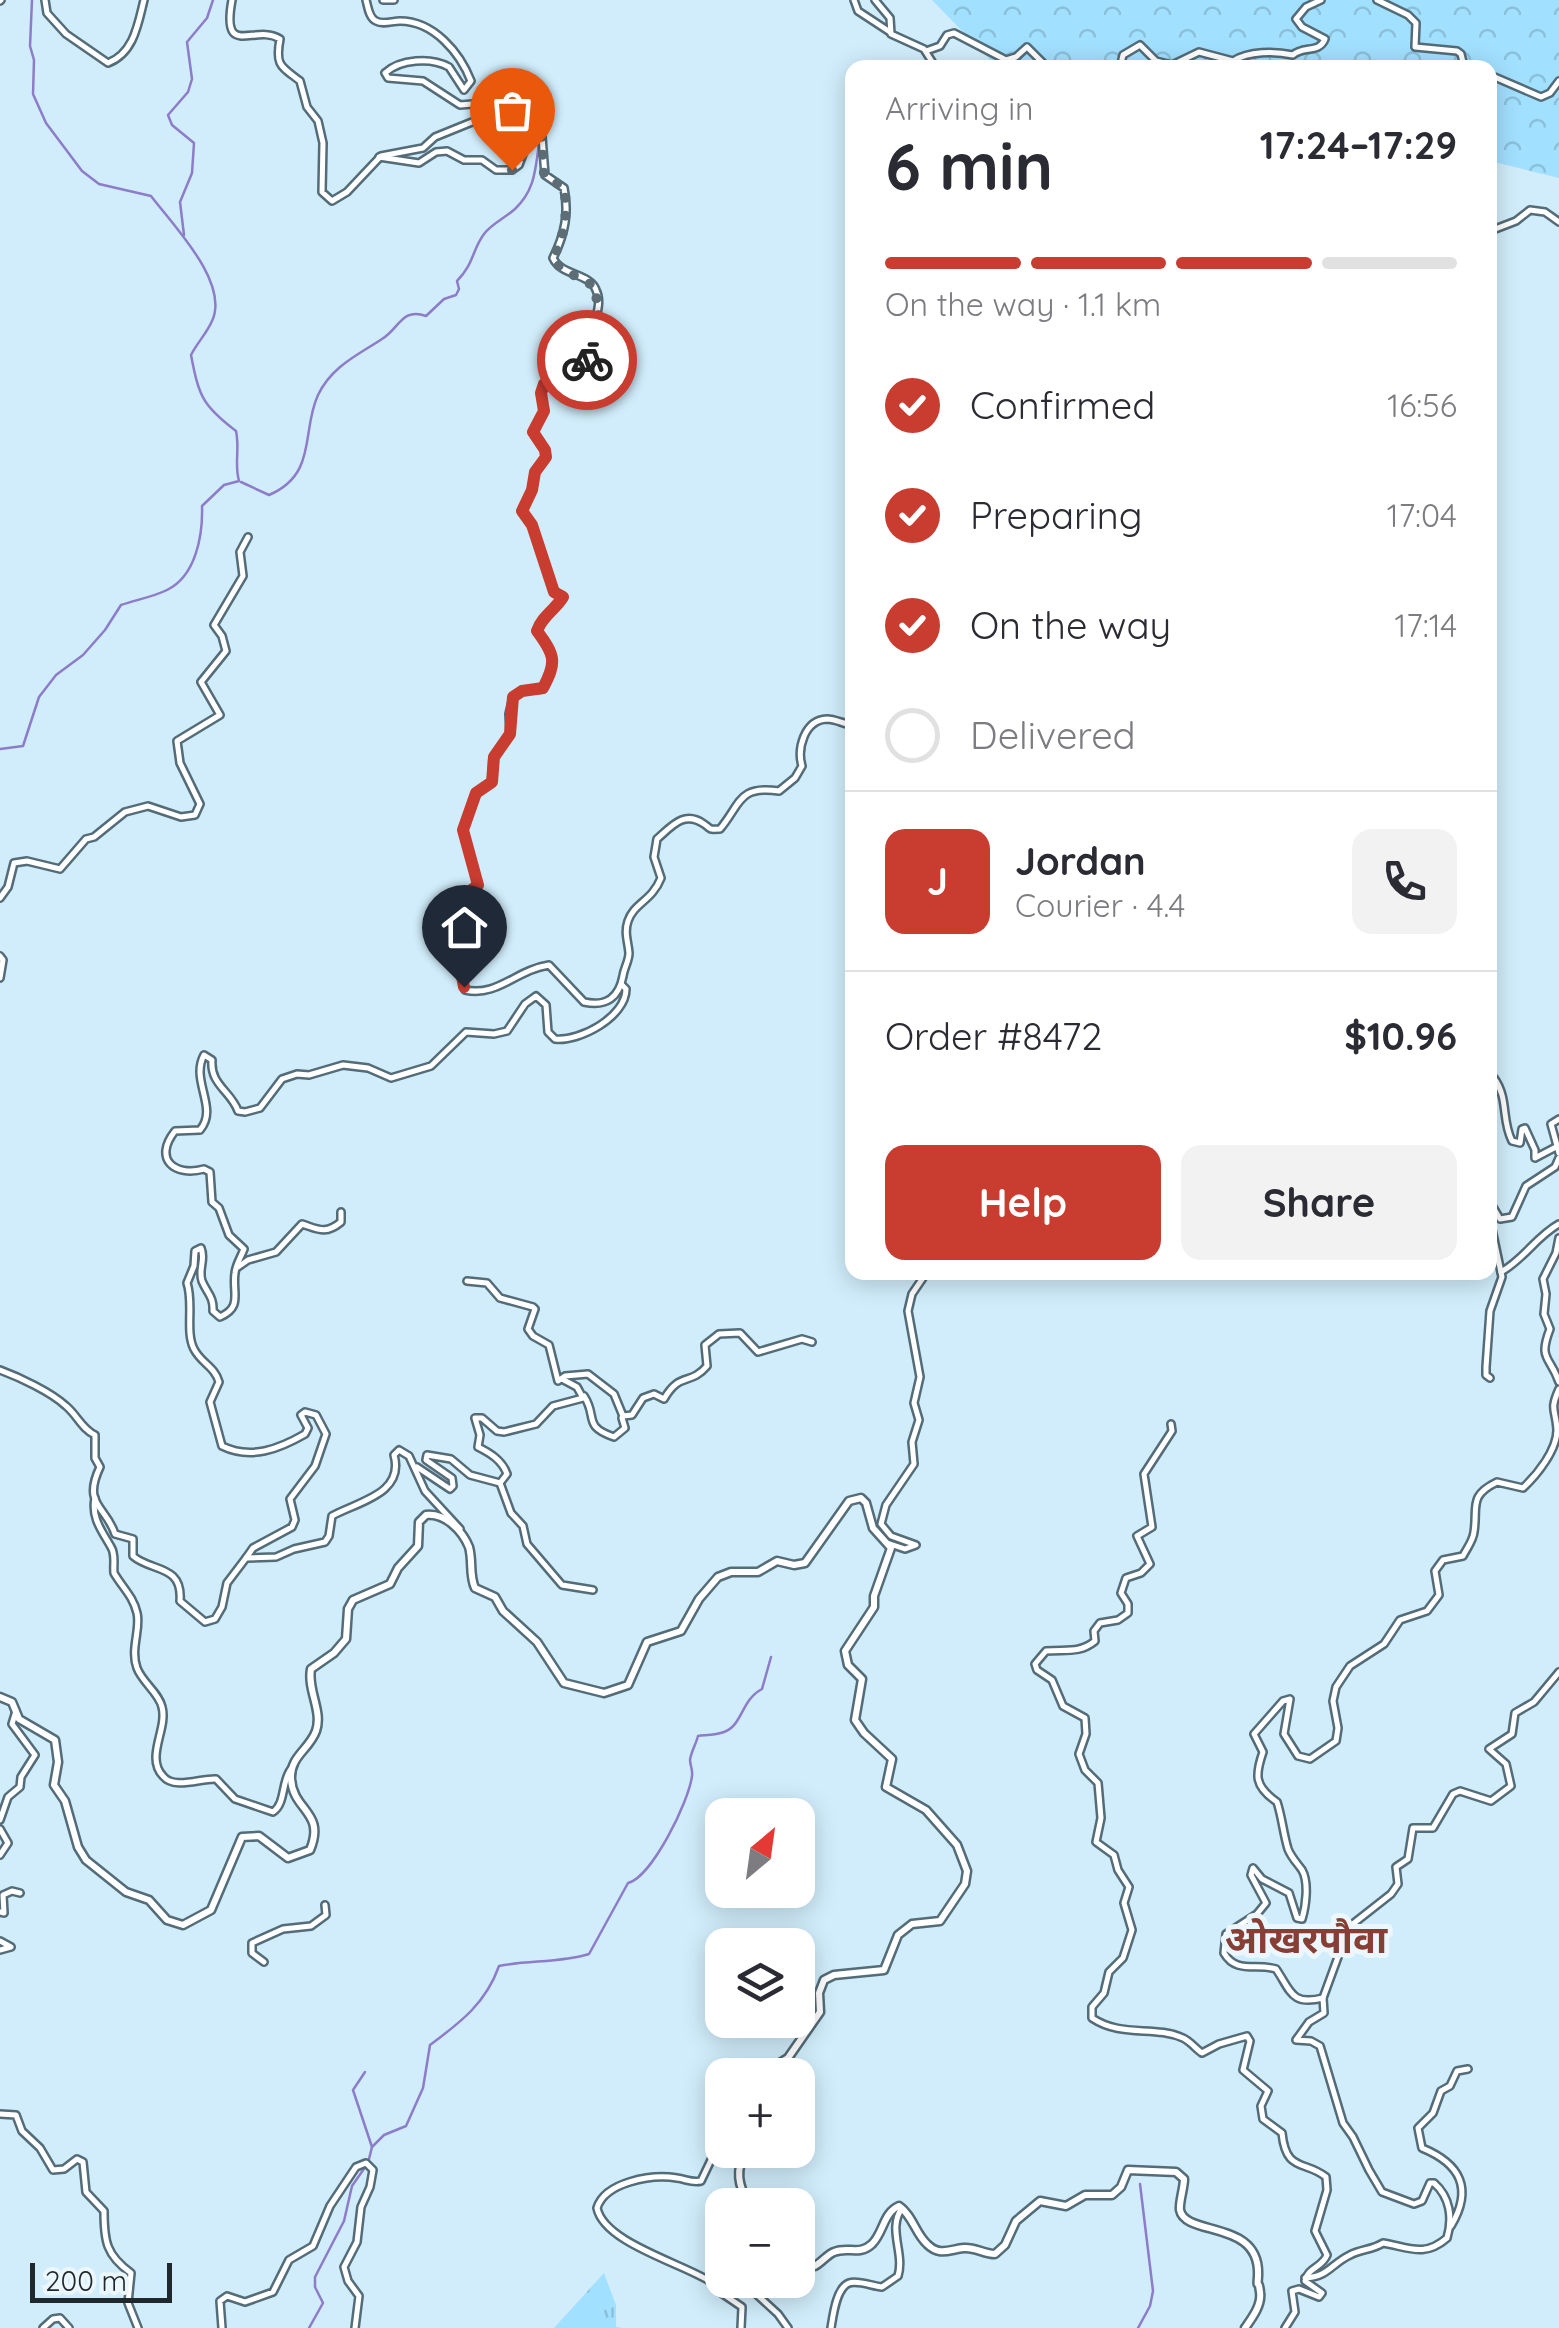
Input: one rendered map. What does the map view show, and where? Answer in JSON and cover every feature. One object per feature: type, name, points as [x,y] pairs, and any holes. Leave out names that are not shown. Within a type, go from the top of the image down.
[{"type":"street","points":[[45,0],[48,12],[66,34],[108,63],[126,52],[138,28],[144,0]]},
{"type":"street","points":[[232,0],[230,29],[234,33],[246,38],[278,36],[282,69],[300,81],[304,101],[320,128],[321,186],[324,196],[332,200],[339,199],[379,158],[423,148],[436,137],[485,119],[537,122]]},
{"type":"street","points":[[366,0],[371,17],[377,22],[407,22],[424,27],[446,42],[472,81],[470,88],[464,90],[449,67],[422,60],[390,68],[388,78],[423,82],[460,105],[492,105],[524,118],[522,124]]},
{"type":"street","points":[[383,0],[394,0]]},
{"type":"street","points":[[854,0],[858,11],[898,40],[926,51],[931,60]]},
{"type":"street","points":[[875,0],[890,18],[890,32]]},
{"type":"street","points":[[1235,60],[1244,54],[1278,51],[1293,55],[1316,49],[1325,39],[1302,27],[1296,19],[1306,7],[1322,0]]},
{"type":"street","points":[[1377,0],[1408,14],[1416,22],[1415,47],[1457,51],[1462,60]]},
{"type":"street","points":[[926,51],[940,46],[954,33],[1006,60],[1027,47],[1040,60]]},
{"type":"street","points":[[1122,60],[1123,55],[1140,45],[1155,60]]},
{"type":"street","points":[[1182,60],[1199,52],[1229,60]]},
{"type":"street","points":[[1497,78],[1541,97],[1550,94],[1559,81]]},
{"type":"street","points":[[379,158],[419,163],[436,152],[448,151],[464,160],[482,160],[496,170],[512,170],[519,165],[537,122]]},
{"type":"street","points":[[537,122],[544,131],[544,175],[564,188],[568,206],[561,245],[553,258],[558,268],[596,287],[600,310],[594,328],[593,354],[579,369],[546,382],[542,388],[544,411],[533,432],[546,457],[535,472],[522,511],[532,525],[554,592],[563,597],[537,631],[554,662],[543,688],[522,691],[512,698],[510,734],[494,757],[492,782],[476,793],[464,825],[466,849],[478,885],[456,902],[448,939],[468,991],[487,992],[528,968],[550,965],[580,1000],[590,1004],[613,999],[622,985],[630,956],[627,923],[634,909],[651,898],[661,878],[654,851],[657,838],[684,818],[692,817],[710,829],[720,829],[733,806],[750,792],[764,788],[779,791],[795,778],[802,766],[800,743],[812,726],[824,719],[845,723]]},
{"type":"street","points":[[1497,228],[1530,210],[1545,212],[1559,222]]},
{"type":"street","points":[[0,898],[8,887],[14,863],[26,861],[60,870],[86,839],[125,812],[148,806],[181,817],[195,815],[200,804],[180,762],[177,741],[220,715],[200,682],[226,651],[214,625],[243,576],[240,552],[248,537]]},
{"type":"street","points":[[0,956],[0,978]]},
{"type":"street","points":[[95,1498],[114,1534],[134,1542],[134,1557],[141,1563],[160,1567],[175,1580],[184,1606],[200,1620],[212,1622],[227,1583],[253,1548],[292,1527],[290,1499],[315,1466],[326,1434],[316,1416],[305,1412],[301,1415],[308,1428],[306,1434],[269,1451],[256,1454],[222,1446],[210,1402],[219,1382],[215,1371],[192,1346],[192,1298],[187,1284],[195,1251],[201,1248],[201,1278],[213,1298],[214,1312],[220,1317],[236,1302],[236,1269],[244,1248],[229,1234],[219,1208],[212,1202],[210,1172],[177,1170],[170,1166],[166,1156],[167,1142],[174,1132],[185,1128],[200,1130],[209,1116],[200,1077],[204,1055],[212,1060],[212,1074],[221,1090],[235,1101],[238,1110],[251,1112],[263,1104],[282,1079],[298,1074],[343,1065],[368,1068],[391,1078],[431,1066],[466,1032],[506,1031],[524,1004],[536,996],[546,1005],[548,1032],[555,1039],[565,1040],[616,1014],[626,994],[622,985]]},
{"type":"street","points":[[1497,1083],[1506,1101],[1504,1119],[1512,1141],[1520,1144],[1522,1129],[1526,1128],[1535,1150],[1534,1158],[1558,1152]]},
{"type":"street","points":[[1497,1215],[1500,1220],[1512,1217],[1526,1186],[1555,1167],[1558,1152],[1552,1124],[1559,1119]]},
{"type":"street","points":[[236,1269],[248,1260],[276,1252],[302,1224],[318,1232],[332,1229],[341,1222],[341,1212]]},
{"type":"street","points":[[1501,1272],[1559,1224]]},
{"type":"street","points":[[1323,1998],[1309,2002],[1300,1999],[1286,1990],[1276,1969],[1239,1966],[1224,1953],[1226,1934],[1266,1904],[1251,1875],[1252,1868],[1262,1879],[1289,1893],[1297,1918],[1301,1920],[1304,1913],[1305,1875],[1288,1848],[1277,1802],[1259,1786],[1256,1772],[1263,1752],[1254,1734],[1283,1701],[1290,1699],[1284,1734],[1298,1756],[1310,1759],[1336,1741],[1336,1687],[1357,1660],[1384,1644],[1400,1620],[1427,1611],[1439,1595],[1435,1571],[1443,1560],[1463,1556],[1474,1535],[1473,1514],[1478,1496],[1497,1482],[1523,1488],[1543,1464],[1556,1436],[1552,1405],[1559,1386],[1544,1357],[1544,1342],[1550,1329],[1544,1314],[1543,1282],[1559,1238]]},
{"type":"street","points":[[1490,1378],[1486,1367],[1490,1311],[1498,1297],[1501,1272],[1497,1256]]},
{"type":"street","points":[[246,1558],[276,1557],[324,1542],[329,1536],[332,1516],[370,1500],[391,1484],[396,1452],[405,1452],[426,1491],[458,1524],[470,1550],[475,1588],[496,1597],[503,1611],[537,1642],[564,1683],[604,1694],[628,1686],[648,1642],[676,1634],[685,1627],[699,1600],[718,1577],[732,1572],[758,1572],[777,1561],[805,1563],[850,1500],[861,1498],[866,1502],[872,1528],[888,1542],[905,1549],[916,1545],[891,1536],[882,1524],[886,1505],[914,1464],[912,1442],[919,1420],[914,1402],[920,1377],[908,1311],[912,1294],[922,1280]]},
{"type":"street","points":[[467,1281],[487,1283],[500,1298],[535,1309],[528,1328],[549,1345],[555,1377],[558,1381],[562,1379],[588,1374],[614,1394],[624,1431],[614,1437],[590,1422],[590,1405],[562,1379]]},
{"type":"street","points":[[620,1414],[632,1415],[643,1398],[654,1394],[664,1399],[674,1382],[701,1372],[707,1366],[705,1345],[720,1334],[740,1333],[758,1352],[802,1339],[812,1342]]},
{"type":"street","points":[[0,1370],[62,1402],[85,1430],[95,1435],[95,1458],[100,1468],[94,1481],[95,1516],[114,1552],[113,1570],[128,1587],[137,1613],[137,1668],[162,1704],[156,1748],[160,1773],[176,1782],[216,1778],[235,1799],[272,1812],[279,1807],[285,1778],[316,1730],[311,1669],[346,1639],[350,1604],[358,1596],[390,1584],[398,1568],[418,1546],[420,1522],[426,1515],[443,1517],[462,1536]]},
{"type":"street","points":[[500,1483],[506,1470],[494,1456],[478,1447],[480,1435],[475,1418],[482,1418],[504,1432],[536,1424],[553,1406],[584,1396]]},
{"type":"street","points":[[1170,1424],[1169,1436],[1144,1474],[1152,1526],[1137,1536],[1150,1564],[1123,1583],[1121,1593],[1128,1612],[1118,1620],[1100,1623],[1094,1631],[1096,1641],[1087,1647],[1074,1652],[1046,1651],[1035,1664],[1052,1680],[1063,1706],[1085,1718],[1086,1734],[1079,1754],[1084,1770],[1097,1780],[1101,1818],[1096,1842],[1114,1855],[1130,1890],[1124,1903],[1132,1930],[1123,1958],[1108,1974],[1104,1994],[1092,2007],[1091,2016],[1121,2031],[1155,2031],[1182,2037],[1202,2053],[1243,2036],[1249,2038],[1243,2070],[1268,2091],[1261,2106],[1263,2118],[1282,2133],[1284,2148],[1297,2164],[1321,2173],[1327,2181],[1315,2232],[1326,2255],[1305,2278]]},
{"type":"street","points":[[415,1465],[450,1489],[454,1486],[452,1478],[426,1460],[428,1455],[452,1459],[470,1475],[500,1483]]},
{"type":"street","points":[[500,1483],[510,1513],[523,1526],[532,1551],[544,1560],[562,1585],[593,1590]]},
{"type":"street","points":[[788,2058],[820,2012],[824,1980],[834,1975],[884,1970],[898,1935],[912,1924],[940,1920],[965,1884],[965,1866],[953,1838],[926,1810],[886,1787],[892,1759],[854,1720],[862,1679],[848,1665],[844,1651],[874,1607],[874,1596],[891,1554],[888,1542]]},
{"type":"street","points":[[1450,2228],[1448,2204],[1434,2183],[1418,2204],[1382,2192],[1343,2123],[1320,2046],[1296,2040],[1310,2022],[1324,2013],[1323,1998],[1349,1927],[1398,1884],[1396,1867],[1408,1859],[1413,1828],[1433,1828],[1453,1794],[1460,1791],[1491,1801],[1511,1786],[1506,1764],[1489,1748],[1512,1734],[1515,1714],[1534,1702],[1559,1672]]},
{"type":"street","points":[[0,1697],[12,1702],[19,1719],[55,1740],[58,1762],[54,1785],[86,1860],[126,1892],[149,1900],[161,1915],[179,1926],[211,1910],[242,1837],[264,1838],[288,1858],[310,1850],[316,1828],[293,1792],[292,1767]]},
{"type":"street","points":[[0,1820],[8,1796],[20,1786],[36,1754],[12,1724],[16,1711]]},
{"type":"street","points":[[0,1829],[8,1842],[0,1855]]},
{"type":"street","points":[[0,1912],[5,1909],[3,1895],[20,1893]]},
{"type":"street","points":[[264,1962],[252,1953],[252,1943],[283,1929],[315,1924],[326,1915],[325,1905]]},
{"type":"street","points":[[0,1941],[12,1947],[0,1950]]},
{"type":"street","points":[[1305,2278],[1326,2275],[1347,2256],[1372,2250],[1382,2242],[1412,2252],[1436,2247],[1447,2238],[1463,2202],[1462,2185],[1436,2153],[1422,2148],[1418,2128],[1433,2112],[1441,2092],[1450,2086],[1457,2071],[1468,2069]]},
{"type":"street","points":[[0,2114],[16,2115],[22,2131],[40,2148],[53,2170],[64,2169],[74,2160],[83,2162],[86,2192],[104,2211],[103,2234],[117,2264],[131,2272],[128,2303],[138,2328]]},
{"type":"street","points":[[222,2328],[220,2301],[228,2296],[244,2302],[273,2292],[289,2260],[316,2241],[330,2206],[356,2168],[366,2163],[373,2170],[370,2188],[361,2207],[357,2242],[344,2267],[348,2282],[360,2296],[355,2328]]},
{"type":"street","points":[[705,2277],[636,2246],[602,2220],[597,2208],[604,2194],[638,2181],[662,2177],[700,2181],[706,2168]]},
{"type":"street","points":[[902,2208],[928,2245],[937,2251],[964,2248],[996,2254],[1005,2246],[1016,2221],[1040,2201],[1066,2206],[1085,2195],[1112,2195],[1121,2188],[1128,2170],[1176,2172],[1184,2178],[1180,2210],[1186,2218],[1223,2231],[1258,2256],[1260,2302],[1245,2328]]},
{"type":"street","points":[[815,2266],[835,2251],[858,2252],[867,2248],[890,2210],[902,2208]]},
{"type":"street","points":[[830,2328],[845,2285],[850,2282],[882,2287],[898,2276],[902,2263],[896,2242],[896,2218],[902,2208]]},
{"type":"street","points":[[1286,2328],[1295,2312],[1292,2291],[1322,2295],[1305,2278]]},
{"type":"street","points":[[730,2298],[742,2306],[741,2328]]},
{"type":"street","points":[[761,2298],[788,2328]]},
{"type":"street","points":[[42,2328],[52,2319],[60,2318],[69,2328]]},
{"type":"green space","points":[[932,0],[1559,0],[1559,178],[1497,163],[1497,60],[990,60]]},
{"type":"green space","points":[[604,2273],[616,2305],[616,2327],[623,2328],[554,2328]]},
{"type":"waterway","points":[[0,749],[23,746],[39,697],[56,675],[83,655],[121,605],[177,584],[196,554],[202,506],[224,485],[239,481],[236,431],[204,399],[191,355],[212,321],[215,306],[206,272],[151,196],[99,184],[82,171],[46,123],[33,94],[32,0]]},
{"type":"waterway","points":[[184,235],[180,202],[192,173],[194,143],[172,125],[168,115],[188,92],[192,79],[187,42],[207,18],[213,0]]},
{"type":"waterway","points":[[241,482],[269,495],[284,486],[302,464],[313,409],[331,376],[388,335],[406,317],[426,316],[444,299],[456,295],[457,281],[484,234],[515,209],[527,193],[540,138]]},
{"type":"waterway","points":[[309,2328],[323,2303],[315,2277],[344,2221],[352,2186],[368,2163],[372,2147],[384,2135],[406,2126],[423,2088],[430,2045],[480,2001],[499,1966],[589,1954],[628,1883],[648,1867],[677,1819],[689,1788],[690,1760],[698,1736],[724,1732],[735,1724],[750,1699],[762,1689],[771,1657]]},
{"type":"waterway","points":[[365,2072],[353,2090],[372,2147]]},
{"type":"waterway","points":[[1138,2328],[1153,2291],[1140,2184]]},
{"type":"way so far","points":[[512,170],[519,165],[534,124],[541,124],[544,175],[564,188],[568,206],[561,245],[553,258],[558,268],[590,283],[598,293],[595,348],[587,360]]},
{"type":"district","name":"ओखरपौवा","points":[[1306,1940]]},
{"type":"route","points":[[464,987],[448,935],[456,902],[478,885],[466,849],[464,822],[476,793],[492,782],[494,757],[510,734],[513,697],[531,688],[543,688],[546,683],[554,662],[537,631],[563,597],[554,592],[532,525],[522,511],[535,472],[546,457],[533,432],[544,411],[544,384],[579,369],[587,360]]}]
